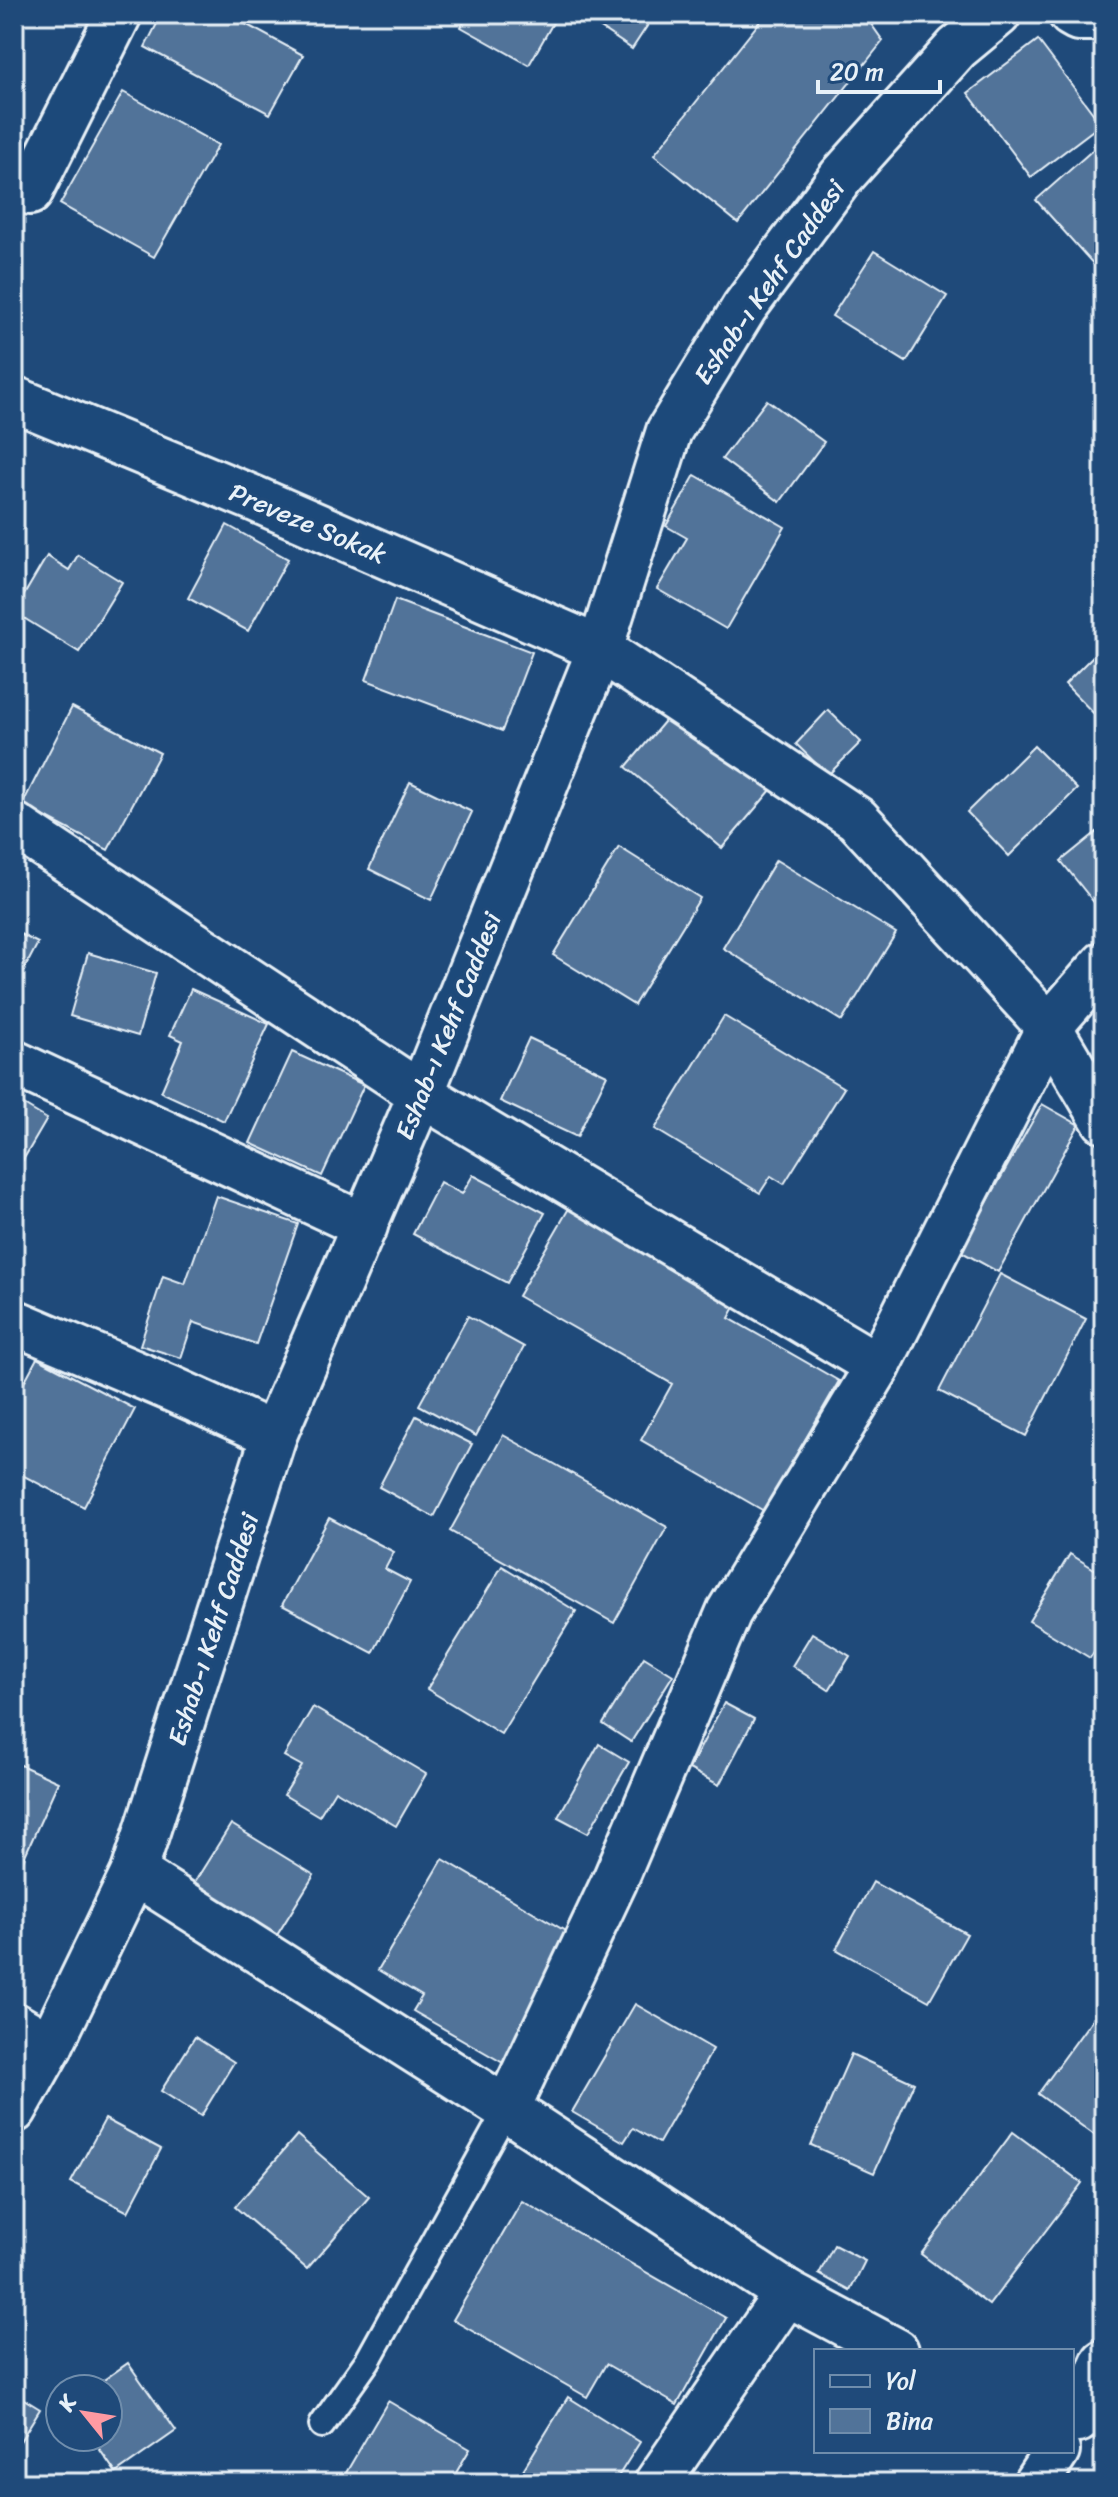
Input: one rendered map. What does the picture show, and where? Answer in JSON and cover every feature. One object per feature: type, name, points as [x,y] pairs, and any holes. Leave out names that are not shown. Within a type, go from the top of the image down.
[{"type":"street","points":[[30,192],[119,14]]},
{"type":"street","name":"Eshab-ı Kehf Caddesi","points":[[14,2110],[32,2035],[134,1872],[274,1435],[421,1094],[600,649],[669,431],[744,308],[841,177],[957,48],[998,14]]},
{"type":"street","points":[[1071,14],[1078,18],[1104,18]]},
{"type":"street","name":"Preveze Sokak","points":[[14,399],[253,498],[600,649],[857,819],[1049,1027],[1104,1120]]},
{"type":"street","points":[[14,825],[421,1094],[878,1366]]},
{"type":"street","points":[[507,2109],[615,1880],[729,1612],[878,1366],[1049,1027],[1104,964]]},
{"type":"street","points":[[14,1063],[365,1226]]},
{"type":"street","points":[[14,1322],[274,1435]]},
{"type":"street","points":[[134,1872],[507,2109],[787,2293],[892,2349]]},
{"type":"street","points":[[657,2483],[787,2293]]},
{"type":"street","points":[[1074,2421],[1104,2362]]},
{"type":"street","points":[[1036,2483],[1055,2453]]},
{"type":"lane","points":[[322,2425],[368,2360],[507,2109]]},
{"type":"building","points":[[162,14],[227,14],[303,55],[270,114],[145,47]]},
{"type":"building","points":[[469,14],[558,14],[529,65],[461,27]]},
{"type":"building","points":[[580,14],[655,14],[632,49]]},
{"type":"building","points":[[766,14],[864,14],[883,41],[738,223],[654,155]]},
{"type":"building","points":[[1038,40],[1101,124],[1031,177],[968,93]]},
{"type":"building","points":[[123,92],[218,145],[154,257],[60,204]]},
{"type":"building","points":[[1104,140],[1104,276],[1036,200]]},
{"type":"building","points":[[874,251],[947,296],[906,362],[832,316]]},
{"type":"building","points":[[767,400],[824,442],[780,502],[722,459]]},
{"type":"building","points":[[695,475],[785,527],[726,629],[657,589],[687,538],[666,526]]},
{"type":"building","points":[[227,525],[288,559],[248,631],[188,598]]},
{"type":"building","points":[[78,555],[122,582],[79,652],[14,612],[47,556],[69,570]]},
{"type":"building","points":[[395,600],[532,652],[502,731],[366,680]]},
{"type":"building","points":[[1102,647],[1104,649],[1104,724],[1065,684]]},
{"type":"building","points":[[72,707],[160,753],[108,850],[22,805]]},
{"type":"building","points":[[675,709],[771,790],[722,848],[626,767]]},
{"type":"building","points":[[828,710],[861,742],[828,775],[796,744]]},
{"type":"building","points":[[1034,746],[1077,789],[1009,856],[967,812]]},
{"type":"building","points":[[410,782],[472,812],[431,900],[369,869]]},
{"type":"building","points":[[1104,826],[1104,915],[1061,861]]},
{"type":"building","points":[[619,847],[700,898],[634,1005],[553,955]]},
{"type":"building","points":[[776,860],[896,933],[842,1021],[723,948]]},
{"type":"building","points":[[14,931],[38,943],[14,989]]},
{"type":"building","points":[[88,953],[156,973],[138,1036],[70,1016]]},
{"type":"building","points":[[191,989],[269,1024],[224,1121],[161,1092],[183,1041],[170,1035]]},
{"type":"building","points":[[724,1016],[844,1088],[784,1184],[771,1176],[760,1193],[655,1129]]},
{"type":"building","points":[[529,1038],[607,1075],[577,1137],[500,1101]]},
{"type":"building","points":[[292,1052],[364,1085],[322,1176],[250,1143]]},
{"type":"building","points":[[14,1099],[47,1119],[23,1160],[14,1154]]},
{"type":"building","points":[[1042,1104],[1079,1125],[998,1272],[960,1251]]},
{"type":"building","points":[[473,1175],[545,1213],[507,1283],[413,1234],[440,1182],[462,1194]]},
{"type":"building","points":[[216,1196],[298,1224],[256,1344],[193,1322],[181,1358],[140,1345],[163,1276],[185,1284]]},
{"type":"building","points":[[572,1203],[740,1298],[729,1318],[839,1381],[764,1511],[641,1440],[672,1384],[518,1296]]},
{"type":"building","points":[[1000,1274],[1086,1319],[1026,1436],[939,1391]]},
{"type":"building","points":[[468,1316],[524,1347],[476,1436],[419,1405]]},
{"type":"building","points":[[37,1358],[135,1409],[84,1507],[14,1471],[14,1401]]},
{"type":"building","points":[[416,1416],[472,1444],[434,1517],[379,1487]]},
{"type":"building","points":[[503,1435],[667,1527],[614,1623],[450,1531]]},
{"type":"building","points":[[329,1518],[394,1552],[385,1569],[410,1582],[373,1653],[282,1605]]},
{"type":"building","points":[[1070,1554],[1104,1575],[1104,1636],[1090,1658],[1029,1621]]},
{"type":"building","points":[[502,1566],[576,1611],[501,1734],[427,1689]]},
{"type":"building","points":[[812,1633],[850,1656],[829,1690],[792,1666]]},
{"type":"building","points":[[644,1657],[673,1675],[631,1742],[603,1724]]},
{"type":"building","points":[[724,1703],[754,1719],[719,1785],[689,1769]]},
{"type":"building","points":[[313,1707],[426,1774],[396,1826],[335,1790],[319,1816],[284,1795],[302,1766],[284,1756]]},
{"type":"building","points":[[599,1744],[629,1762],[588,1833],[558,1817]]},
{"type":"building","points":[[14,1762],[58,1782],[14,1880]]},
{"type":"building","points":[[231,1824],[314,1875],[274,1940],[191,1888]]},
{"type":"building","points":[[443,1859],[584,1942],[510,2067],[413,2011],[422,1996],[378,1970]]},
{"type":"building","points":[[873,1882],[967,1934],[929,2001],[836,1949]]},
{"type":"building","points":[[1104,2003],[1104,2142],[1038,2094]]},
{"type":"building","points":[[635,2004],[713,2049],[659,2143],[633,2128],[624,2142],[572,2112]]},
{"type":"building","points":[[195,2037],[234,2062],[201,2116],[161,2091]]},
{"type":"building","points":[[851,2054],[914,2083],[874,2173],[811,2145]]},
{"type":"building","points":[[105,2119],[161,2149],[128,2212],[71,2182]]},
{"type":"building","points":[[1013,2132],[1082,2183],[989,2305],[921,2254]]},
{"type":"building","points":[[297,2135],[369,2197],[307,2269],[235,2207]]},
{"type":"building","points":[[522,2201],[726,2318],[677,2405],[606,2364],[587,2397],[453,2320]]},
{"type":"building","points":[[834,2245],[865,2261],[850,2291],[819,2274]]},
{"type":"building","points":[[128,2363],[176,2431],[116,2473],[102,2453],[124,2453],[124,2373],[114,2373]]},
{"type":"building","points":[[14,2393],[40,2409],[14,2451]]},
{"type":"building","points":[[568,2397],[640,2442],[614,2483],[515,2483]]},
{"type":"building","points":[[388,2401],[470,2449],[450,2483],[340,2483]]}]
